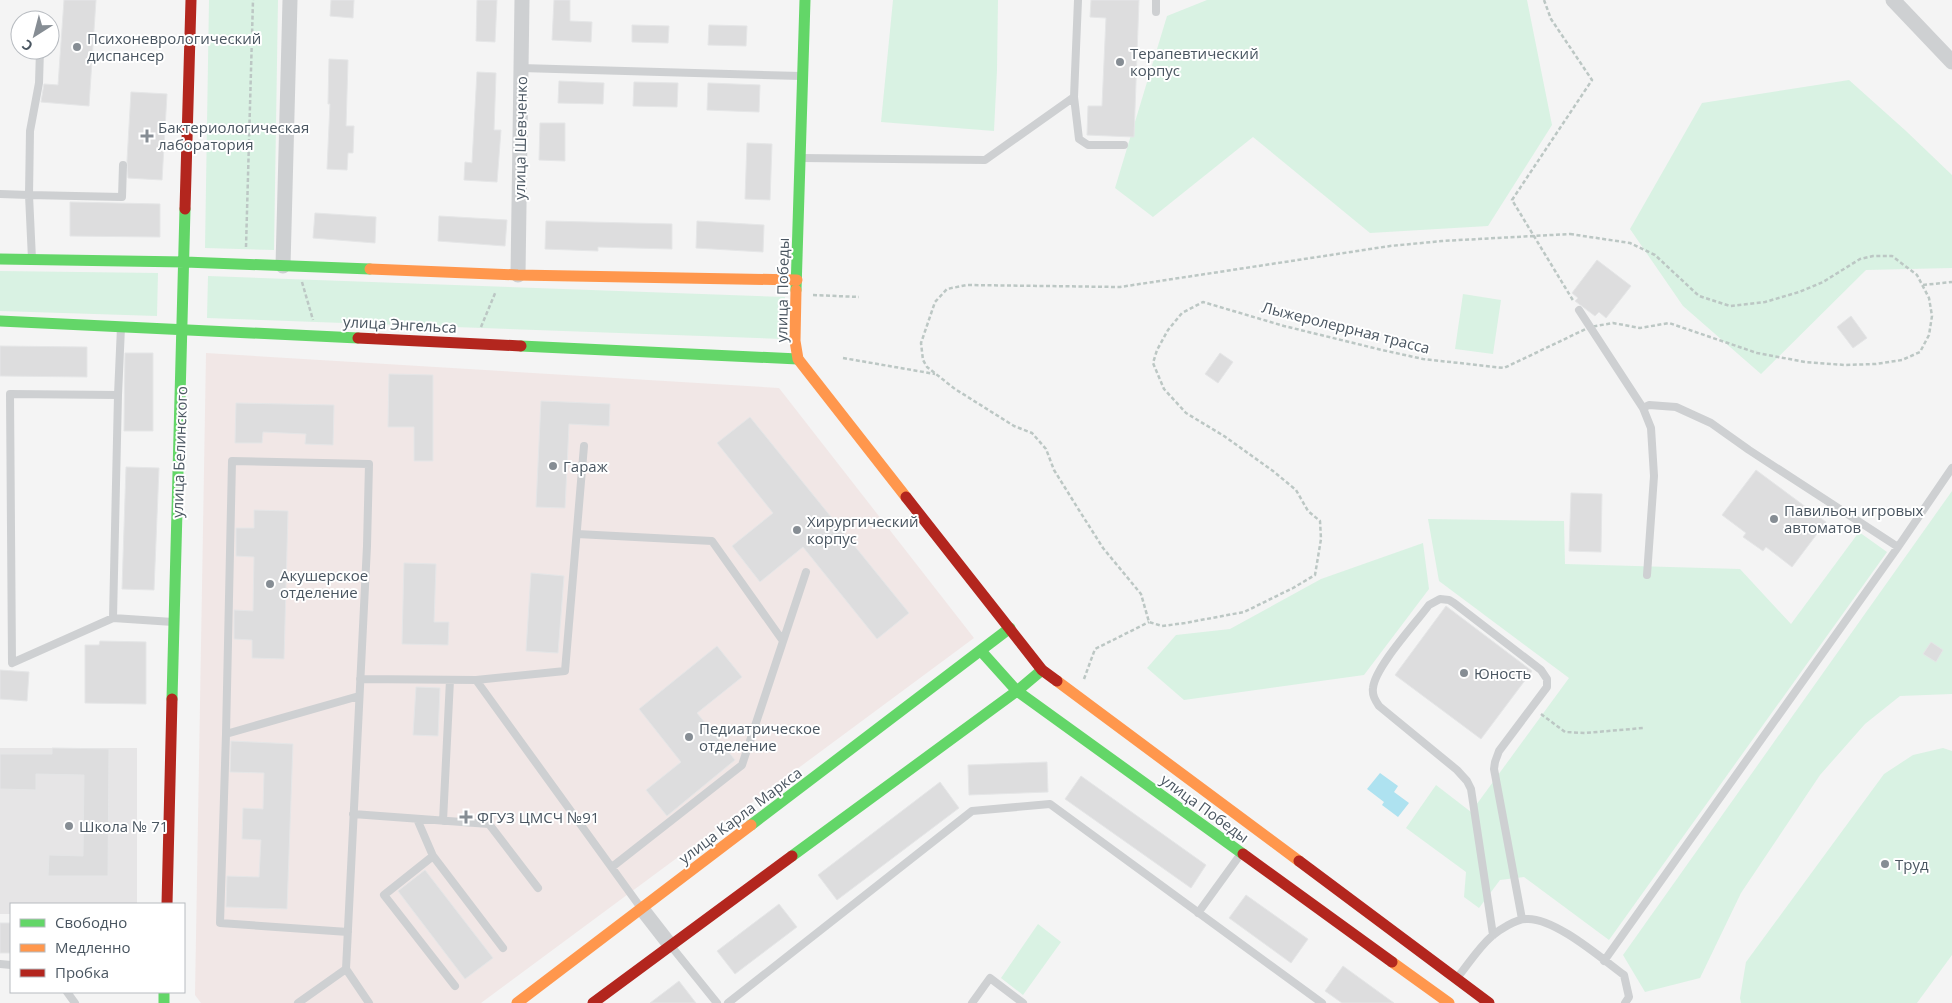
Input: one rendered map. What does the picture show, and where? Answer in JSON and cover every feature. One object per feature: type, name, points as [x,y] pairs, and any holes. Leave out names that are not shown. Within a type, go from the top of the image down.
[{"type":"main road","name":"улица Белинского","points":[[167,903],[191,0]]},
{"type":"main road","name":"улица Победы","points":[[805,0],[795,341],[798,359],[1042,670],[1489,1003]]},
{"type":"main road","points":[[0,259],[184,262],[510,275],[797,280]]},
{"type":"main road","name":"улица Энгельса","points":[[0,321],[798,359]]},
{"type":"main road","points":[[981,651],[1010,628]]},
{"type":"main road","name":"улица Победы","points":[[981,651],[1017,691],[1449,1003]]},
{"type":"main road","name":"улица Карла Маркса","points":[[517,1003],[981,651]]},
{"type":"main road","points":[[593,1003],[1017,691],[1042,670]]},
{"type":"street","points":[[290,0],[290,266]]},
{"type":"street","name":"улица Шевченко","points":[[510,275],[521,68],[522,0]]},
{"type":"street","points":[[1892,0],[1952,62]]},
{"type":"street","points":[[642,908],[670,945]]},
{"type":"lane","points":[[1078,0],[1074,97],[1079,139],[1088,144],[1124,145]]},
{"type":"lane","points":[[1156,0],[1156,12]]},
{"type":"lane","points":[[32,259],[29,195],[30,131],[39,83],[40,60]]},
{"type":"lane","points":[[521,68],[802,76]]},
{"type":"lane","points":[[800,158],[985,160],[1074,97]]},
{"type":"lane","points":[[0,194],[122,197],[123,165]]},
{"type":"lane","points":[[1579,310],[1643,408],[1651,428],[1654,476],[1647,575]]},
{"type":"lane","points":[[113,618],[121,326]]},
{"type":"lane","points":[[118,395],[10,394],[12,663],[113,618],[175,622]]},
{"type":"lane","points":[[1643,408],[1649,405],[1676,407],[1711,423],[1749,450],[1898,547]]},
{"type":"lane","points":[[360,679],[476,680],[565,671],[584,446]]},
{"type":"lane","points":[[348,932],[220,923],[232,461],[369,464],[367,546],[353,814],[348,932],[346,969],[369,1003]]},
{"type":"lane","points":[[1604,961],[1952,468]]},
{"type":"lane","points":[[577,534],[712,541],[783,641]]},
{"type":"lane","points":[[612,867],[742,765],[806,572]]},
{"type":"lane","points":[[1493,935],[1471,788],[1456,770],[1380,706],[1373,696],[1373,689],[1379,672],[1429,605],[1434,601],[1444,599],[1454,603],[1545,674],[1548,679],[1547,687],[1499,751],[1494,765],[1522,919]]},
{"type":"lane","points":[[443,821],[450,680]]},
{"type":"lane","points":[[476,680],[642,908]]},
{"type":"lane","points":[[226,734],[359,696]]},
{"type":"lane","points":[[728,1003],[972,811],[1050,804],[1322,1003]]},
{"type":"lane","points":[[353,814],[489,824],[538,888]]},
{"type":"lane","points":[[417,819],[433,856],[502,948]]},
{"type":"lane","points":[[1198,913],[1241,853]]},
{"type":"lane","points":[[433,856],[384,895],[455,986]]},
{"type":"lane","points":[[1456,980],[1493,935],[1522,919],[1544,921],[1559,928],[1624,976],[1629,997],[1625,1003]]},
{"type":"lane","points":[[670,945],[717,1003]]},
{"type":"lane","points":[[298,1003],[346,969]]},
{"type":"lane","points":[[972,1003],[990,978],[1023,1003]]},
{"type":"path","points":[[246,254],[253,0]]},
{"type":"path","points":[[1544,0],[1551,19],[1592,80],[1512,200],[1579,310]]},
{"type":"path","name":"Лыжеролеррная трасса","points":[[1570,234],[1630,243],[1655,255],[1699,296],[1730,306],[1765,302],[1799,292],[1823,282],[1860,259],[1873,256],[1892,256],[1917,275],[1929,298],[1932,316],[1929,335],[1920,352],[1902,360],[1876,364],[1845,365],[1805,362],[1757,353],[1669,323],[1640,328],[1613,323],[1590,327],[1504,368],[1423,359],[1284,326],[1203,302],[1182,313],[1168,330],[1157,350],[1153,363],[1164,389],[1186,413],[1266,466],[1296,490],[1308,511],[1320,521],[1321,539],[1315,575],[1293,588],[1244,612],[1162,626],[1150,622],[1141,594],[1103,548],[1054,470],[1046,449],[1032,433],[1014,426],[955,389],[927,367],[923,360],[921,344],[935,302],[947,289],[967,285],[995,284],[1038,287],[1120,287],[1390,246],[1451,240],[1534,237],[1570,234]]},
{"type":"path","points":[[290,266],[318,335]]},
{"type":"path","points":[[474,343],[510,275]]},
{"type":"path","points":[[1923,286],[1952,282]]},
{"type":"path","points":[[812,295],[859,297]]},
{"type":"path","points":[[843,358],[937,374]]},
{"type":"path","points":[[1083,681],[1095,649],[1150,622]]},
{"type":"path","points":[[1532,707],[1565,732],[1584,733],[1643,728]]},
{"type":"shaded area","name":"ФГУЗ ЦМСЧ №91","points":[[206,353],[779,388],[974,638],[481,1003],[201,1003],[195,995]]},
{"type":"shaded area","name":"Школа № 71","points":[[0,748],[137,748],[137,903],[10,903],[10,914],[0,914]]},
{"type":"green space","points":[[209,0],[278,0],[274,250],[205,248]]},
{"type":"green space","points":[[893,0],[998,0],[994,131],[881,122]]},
{"type":"green space","points":[[1207,0],[1527,0],[1552,125],[1488,226],[1370,233],[1253,137],[1153,217],[1115,188],[1167,16]]},
{"type":"green space","points":[[1849,80],[1952,175],[1952,268],[1866,270],[1761,374],[1683,306],[1630,229],[1702,103]]},
{"type":"green space","points":[[0,271],[158,273],[157,316],[0,311]]},
{"type":"green space","points":[[208,276],[785,297],[783,339],[207,318]]},
{"type":"green space","points":[[1463,294],[1501,300],[1493,354],[1455,349]]},
{"type":"green space","points":[[1952,491],[1952,694],[1900,696],[1865,724],[1820,775],[1741,893],[1700,978],[1645,992],[1623,955]]},
{"type":"green space","points":[[1428,519],[1564,521],[1565,564],[1740,569],[1791,624],[1859,532],[1887,552],[1609,940],[1524,877],[1500,880],[1479,908],[1464,897],[1466,872],[1406,828],[1436,785],[1471,812],[1569,678],[1439,581]]},
{"type":"green space","points":[[1423,543],[1429,589],[1364,675],[1184,700],[1147,668],[1176,635],[1230,629],[1321,579]]},
{"type":"green space","name":"Труд","points":[[1943,748],[1952,751],[1952,955],[1917,1003],[1741,1003],[1740,998],[1746,962],[1884,774],[1913,755]]},
{"type":"green space","points":[[1038,924],[1061,942],[1023,995],[1001,978]]},
{"type":"water","points":[[1380,773],[1398,786],[1394,792],[1409,803],[1398,817],[1382,805],[1384,802],[1367,789]]},
{"type":"building","name":"Психоневрологический диспансер","points":[[64,0],[96,0],[89,106],[41,102],[44,84],[58,85]]},
{"type":"building","points":[[331,0],[354,0],[353,18],[330,16]]},
{"type":"building","points":[[477,0],[497,0],[495,42],[476,41]]},
{"type":"building","points":[[554,0],[570,0],[570,21],[592,22],[591,42],[552,40]]},
{"type":"building","name":"Терапевтический корпус","points":[[1091,0],[1139,0],[1134,137],[1087,135],[1088,106],[1102,106],[1106,18],[1090,17]]},
{"type":"building","points":[[632,25],[669,26],[668,43],[632,42]]},
{"type":"building","points":[[709,25],[747,26],[746,46],[708,45]]},
{"type":"building","points":[[329,59],[348,60],[346,126],[354,126],[353,153],[348,153],[347,170],[327,169],[330,104],[328,104]]},
{"type":"building","points":[[477,72],[496,73],[494,130],[501,130],[497,182],[464,180],[465,162],[472,163]]},
{"type":"building","points":[[559,81],[604,83],[603,104],[558,103]]},
{"type":"building","points":[[634,82],[678,83],[677,107],[633,106]]},
{"type":"building","points":[[708,83],[760,85],[759,112],[707,110]]},
{"type":"building","name":"Бактериологическая лаборатория","points":[[131,92],[167,94],[162,180],[128,178],[127,161]]},
{"type":"building","points":[[540,123],[565,123],[565,161],[539,160]]},
{"type":"building","points":[[747,143],[772,144],[770,200],[745,199]]},
{"type":"building","points":[[70,202],[160,204],[160,237],[70,236]]},
{"type":"building","points":[[315,213],[376,217],[375,243],[313,238]]},
{"type":"building","points":[[439,216],[507,220],[505,246],[438,241]]},
{"type":"building","points":[[546,221],[672,224],[672,249],[598,247],[598,251],[545,249]]},
{"type":"building","points":[[697,221],[764,225],[763,252],[696,248]]},
{"type":"building","points":[[1597,260],[1631,286],[1606,318],[1599,312],[1595,316],[1575,301],[1578,298],[1572,293]]},
{"type":"building","points":[[1851,316],[1867,338],[1853,348],[1837,327]]},
{"type":"building","points":[[0,346],[87,347],[87,377],[0,376]]},
{"type":"building","points":[[125,353],[153,353],[153,431],[124,431]]},
{"type":"building","points":[[1220,353],[1233,362],[1218,383],[1205,374]]},
{"type":"building","points":[[389,374],[433,375],[433,461],[414,461],[414,427],[388,427]]},
{"type":"building","name":"Гараж","points":[[541,401],[610,404],[609,426],[569,424],[565,508],[536,507]]},
{"type":"building","points":[[236,403],[334,405],[333,445],[305,444],[306,434],[263,432],[262,443],[235,443]]},
{"type":"building","name":"Хирургический корпус","points":[[750,417],[909,613],[877,639],[803,547],[760,582],[732,546],[773,513],[717,443]]},
{"type":"building","points":[[126,467],[159,468],[154,590],[122,589]]},
{"type":"building","name":"Павильон игровых автоматов","points":[[1756,470],[1826,522],[1792,567],[1766,547],[1763,551],[1743,537],[1746,533],[1722,515]]},
{"type":"building","points":[[1571,493],[1602,494],[1601,552],[1569,551]]},
{"type":"building","name":"Акушерское отделение","points":[[254,510],[288,511],[284,659],[252,658],[252,640],[234,639],[234,610],[253,611],[254,557],[236,556],[236,528],[254,528]]},
{"type":"building","points":[[404,563],[436,564],[434,622],[449,622],[448,645],[402,644]]},
{"type":"building","points":[[531,573],[564,576],[558,653],[526,651]]},
{"type":"building","name":"Юность","points":[[1446,606],[1532,671],[1481,739],[1395,675]]},
{"type":"building","points":[[100,641],[146,642],[146,704],[85,703],[85,645],[99,645]]},
{"type":"building","points":[[1931,642],[1943,650],[1936,662],[1923,654]]},
{"type":"building","name":"Педиатрическое отделение","points":[[717,646],[742,677],[697,713],[735,760],[667,816],[646,790],[681,762],[639,709]]},
{"type":"building","points":[[0,670],[29,672],[27,701],[0,699]]},
{"type":"building","points":[[416,687],[440,688],[438,736],[413,735]]},
{"type":"building","points":[[231,741],[293,744],[287,909],[226,907],[227,876],[259,877],[261,840],[242,839],[243,808],[263,809],[264,773],[230,772]]},
{"type":"building","points":[[52,748],[109,749],[108,876],[48,876],[49,855],[83,856],[84,775],[36,774],[36,790],[0,789],[0,754],[52,754]]},
{"type":"building","points":[[1047,762],[1048,792],[969,795],[968,765]]},
{"type":"building","points":[[1081,776],[1206,865],[1191,888],[1065,799]]},
{"type":"building","points":[[940,782],[959,808],[837,900],[818,875]]},
{"type":"building","points":[[425,870],[493,958],[465,979],[398,891]]},
{"type":"building","points":[[1246,895],[1308,939],[1291,963],[1229,918]]},
{"type":"building","points":[[779,904],[797,927],[735,974],[717,951]]},
{"type":"building","points":[[0,923],[10,923],[10,953],[0,953]]},
{"type":"building","points":[[1343,966],[1394,1003],[1342,1003],[1325,991]]},
{"type":"building","points":[[679,981],[696,1003],[650,1003]]},
{"type":"traffic: fast","points":[[796,290],[805,0]]},
{"type":"traffic: fast","points":[[172,699],[185,209]]},
{"type":"traffic: fast","points":[[0,259],[185,262],[370,269]]},
{"type":"traffic: fast","points":[[0,321],[358,338]]},
{"type":"traffic: fast","points":[[521,346],[798,359]]},
{"type":"traffic: fast","points":[[751,825],[1010,628]]},
{"type":"traffic: fast","points":[[981,651],[1017,691],[1243,854]]},
{"type":"traffic: fast","points":[[792,856],[1017,691],[1042,670]]},
{"type":"traffic: fast","points":[[164,993],[164,1003]]},
{"type":"traffic: slow","points":[[370,269],[518,275],[797,280]]},
{"type":"traffic: slow","points":[[796,290],[795,341],[798,359],[906,497]]},
{"type":"traffic: slow","points":[[1057,681],[1299,861]]},
{"type":"traffic: slow","points":[[517,1003],[751,825]]},
{"type":"traffic: slow","points":[[1392,962],[1449,1003]]},
{"type":"traffic: jam","points":[[185,209],[191,0]]},
{"type":"traffic: jam","points":[[358,338],[521,346]]},
{"type":"traffic: jam","points":[[906,497],[1042,670],[1057,681]]},
{"type":"traffic: jam","points":[[167,903],[172,699]]},
{"type":"traffic: jam","points":[[1243,854],[1392,962]]},
{"type":"traffic: jam","points":[[593,1003],[792,856]]},
{"type":"traffic: jam","points":[[1299,861],[1489,1003]]},
{"type":"place","name":"Психоневрологический диспансер","points":[[77,47]]},
{"type":"place","name":"Терапевтический корпус","points":[[1120,62]]},
{"type":"place","name":"Бактериологическая лаборатория","points":[[147,136]]},
{"type":"place","name":"Гараж","points":[[553,466]]},
{"type":"place","name":"Павильон игровых автоматов","points":[[1774,519]]},
{"type":"place","name":"Хирургический корпус","points":[[797,530]]},
{"type":"place","name":"Акушерское отделение","points":[[270,584]]},
{"type":"place","name":"Юность","points":[[1464,673]]},
{"type":"place","name":"Педиатрическое отделение","points":[[689,737]]},
{"type":"place","name":"ФГУЗ ЦМСЧ №91","points":[[466,817]]},
{"type":"place","name":"Школа № 71","points":[[69,826]]},
{"type":"place","name":"Труд","points":[[1885,864]]}]
